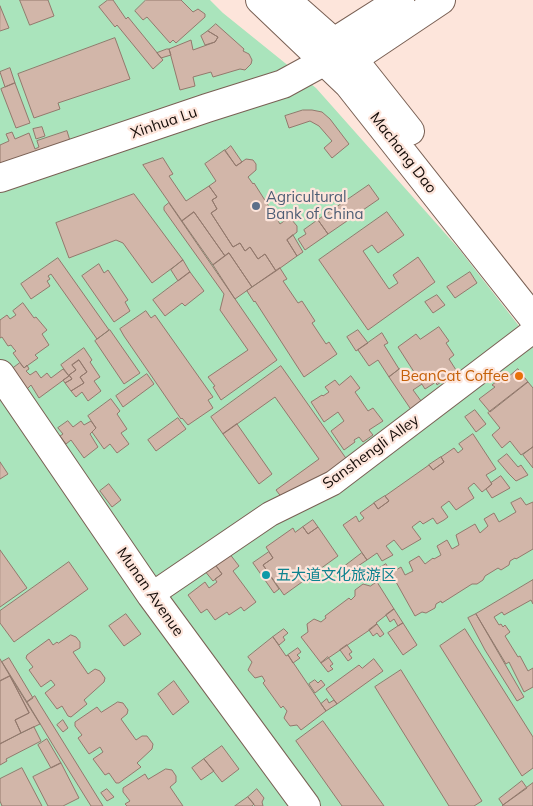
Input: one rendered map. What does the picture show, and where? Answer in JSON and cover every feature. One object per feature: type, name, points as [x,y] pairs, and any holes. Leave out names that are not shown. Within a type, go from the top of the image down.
[{"type":"main road","name":"Machang Dao","points":[[260,0],[294,16],[336,51],[533,290]]},
{"type":"main road","points":[[336,51],[360,46],[400,0]]},
{"type":"main road","points":[[294,16],[330,27],[356,25],[374,32],[441,0]]},
{"type":"main road","name":"Machang Dao","points":[[336,51],[350,85],[533,318]]},
{"type":"main road","name":"Xinhua Lu","points":[[0,178],[284,84],[336,51]]},
{"type":"main road","name":"Munan Avenue","points":[[0,374],[151,595],[306,806]]},
{"type":"street","name":"Sanshengli Alley","points":[[151,595],[270,514],[333,483],[533,331]]},
{"type":"green space","name":"五大道文化旅游区","points":[[0,0],[210,0],[223,13],[316,88],[459,249],[533,344],[533,806],[0,806]]},
{"type":"building","points":[[20,0],[48,0],[54,16],[30,25]]},
{"type":"building","points":[[108,0],[113,0],[126,19],[128,17],[163,60],[153,69],[117,25],[115,27],[99,7]]},
{"type":"building","points":[[146,0],[181,0],[193,12],[198,9],[205,14],[205,17],[176,43],[173,40],[170,43],[147,17],[143,20],[135,11]]},
{"type":"building","points":[[0,6],[9,28],[0,31]]},
{"type":"building","points":[[216,24],[244,49],[243,51],[249,54],[252,60],[251,64],[245,70],[240,69],[213,77],[211,72],[193,77],[195,86],[180,90],[169,49],[191,40],[193,50],[215,42],[218,37],[208,31]]},
{"type":"building","points":[[208,31],[218,37],[215,42],[205,45],[201,36]]},
{"type":"building","points":[[115,38],[130,79],[58,103],[60,109],[34,118],[18,74]]},
{"type":"building","points":[[169,49],[171,55],[161,58],[157,53]]},
{"type":"building","points":[[10,68],[15,83],[5,87],[0,72]]},
{"type":"building","points":[[15,83],[30,123],[16,128],[1,89]]},
{"type":"building","points":[[303,110],[322,112],[330,119],[349,144],[332,158],[324,148],[332,141],[319,126],[310,121],[289,128],[285,116]]},
{"type":"building","points":[[42,127],[45,136],[36,139],[33,129]]},
{"type":"building","points":[[67,131],[71,144],[0,170],[0,145],[9,141],[6,134],[12,132],[15,139],[29,133],[35,149],[39,147],[37,141]]},
{"type":"building","points":[[231,146],[242,162],[236,166],[225,151]]},
{"type":"building","points":[[225,150],[236,166],[246,159],[253,160],[256,164],[256,170],[248,177],[254,183],[280,224],[287,219],[291,219],[297,226],[297,232],[287,240],[297,256],[276,271],[265,254],[258,259],[250,247],[245,251],[240,243],[233,247],[211,213],[217,209],[212,200],[217,197],[209,186],[216,181],[205,164]]},
{"type":"building","points":[[163,158],[173,174],[169,176],[186,201],[209,186],[217,197],[212,200],[217,209],[211,213],[233,247],[240,243],[245,251],[250,247],[258,259],[265,254],[276,271],[252,287],[229,253],[225,256],[194,212],[182,221],[143,165]]},
{"type":"building","points":[[369,185],[379,199],[328,234],[318,220]]},
{"type":"building","points":[[134,194],[183,260],[152,283],[123,243],[116,240],[69,258],[56,223]]},
{"type":"building","points":[[169,203],[277,360],[221,400],[213,387],[215,386],[208,377],[248,350],[220,310],[224,294],[164,210],[164,207]]},
{"type":"building","points":[[194,212],[225,256],[213,265],[182,221]]},
{"type":"building","points":[[387,212],[404,235],[378,253],[372,245],[363,251],[389,289],[398,283],[393,275],[418,257],[435,282],[368,330],[319,260]]},
{"type":"building","points":[[318,220],[328,234],[305,250],[298,239],[306,234],[304,230]]},
{"type":"building","points":[[293,235],[303,252],[297,256],[287,240]]},
{"type":"building","points":[[229,253],[252,287],[235,299],[213,265]]},
{"type":"building","points":[[58,258],[109,330],[97,339],[51,274],[48,276],[50,279],[47,281],[50,286],[31,299],[21,284]]},
{"type":"building","points":[[183,260],[190,272],[178,281],[171,270]]},
{"type":"building","points":[[99,264],[104,273],[108,270],[128,300],[125,302],[130,311],[114,322],[82,276]]},
{"type":"building","points":[[280,268],[287,279],[283,281],[298,303],[302,301],[315,321],[312,323],[326,344],[329,342],[337,354],[304,377],[247,291]]},
{"type":"building","points":[[190,272],[204,291],[185,306],[182,303],[165,316],[153,300]]},
{"type":"building","points":[[470,272],[477,283],[455,298],[447,287]]},
{"type":"building","points":[[437,295],[445,305],[433,313],[425,302]]},
{"type":"building","points":[[23,303],[34,318],[36,317],[47,330],[42,334],[49,345],[35,355],[38,358],[24,368],[13,353],[16,351],[11,345],[8,346],[2,337],[0,338],[0,320],[7,315],[10,319],[16,315],[13,311]]},
{"type":"building","points":[[146,311],[151,318],[155,315],[213,397],[208,400],[213,408],[188,425],[181,419],[120,329]]},
{"type":"building","points":[[439,327],[449,341],[446,343],[454,355],[449,359],[456,370],[437,385],[436,382],[425,389],[398,347],[416,334],[420,339]]},
{"type":"building","points":[[110,330],[140,373],[124,384],[95,341]]},
{"type":"building","points":[[358,330],[368,343],[356,351],[347,337]]},
{"type":"building","points":[[382,333],[388,343],[384,345],[399,369],[389,377],[378,360],[369,366],[358,350]]},
{"type":"building","points":[[84,348],[92,360],[90,362],[100,377],[94,381],[101,391],[88,401],[82,392],[76,397],[71,391],[84,383],[80,377],[87,372],[79,360],[72,365],[76,370],[69,375],[72,379],[65,383],[63,380],[69,376],[61,365]]},
{"type":"building","points":[[79,360],[87,372],[80,377],[84,383],[71,391],[65,383],[72,379],[69,375],[76,370],[72,365]]},
{"type":"building","points":[[20,363],[24,368],[27,365],[29,369],[26,371],[30,375],[36,371],[41,378],[47,373],[51,378],[63,369],[69,376],[39,398],[31,385],[27,389],[12,369]]},
{"type":"building","points":[[281,366],[350,464],[289,507],[276,490],[319,459],[275,397],[223,434],[211,417]]},
{"type":"building","points":[[400,369],[408,382],[417,377],[422,384],[413,390],[424,405],[412,411],[389,377]]},
{"type":"building","points":[[518,369],[528,382],[490,412],[479,399],[495,387],[492,385],[502,377],[504,380]]},
{"type":"building","points":[[147,374],[154,384],[123,407],[116,396]]},
{"type":"building","points":[[351,376],[360,388],[355,392],[368,411],[373,408],[383,421],[369,430],[373,435],[363,442],[359,437],[344,450],[331,431],[344,421],[338,412],[324,422],[311,402],[329,392],[325,387],[335,380],[339,385]]},
{"type":"building","points":[[528,382],[533,388],[533,447],[521,455],[510,441],[502,448],[492,435],[500,428],[488,413]]},
{"type":"building","points":[[111,399],[120,411],[117,414],[127,429],[121,433],[129,444],[117,453],[110,444],[104,449],[92,432],[96,428],[88,416]]},
{"type":"building","points":[[475,410],[486,424],[476,432],[465,417]]},
{"type":"building","points":[[178,418],[186,429],[156,451],[148,440]]},
{"type":"building","points":[[68,421],[73,427],[81,421],[84,425],[91,421],[96,428],[90,434],[98,447],[84,458],[71,440],[66,444],[60,436],[63,434],[58,428]]},
{"type":"building","points":[[237,424],[272,474],[259,484],[223,434]]},
{"type":"building","points":[[473,434],[496,469],[486,475],[492,484],[482,492],[474,483],[468,488],[474,498],[456,510],[449,501],[441,507],[448,517],[444,520],[437,524],[433,518],[423,524],[420,521],[412,527],[421,539],[402,550],[394,540],[386,546],[393,555],[382,561],[377,553],[367,560],[343,525],[356,516],[359,522],[364,518],[360,513],[374,503],[378,509],[389,501],[385,496],[429,465],[433,470],[444,462],[441,457],[454,448],[458,453],[463,449],[459,444]]},
{"type":"building","points":[[533,447],[533,468],[523,455]]},
{"type":"building","points":[[507,454],[518,467],[521,465],[528,475],[516,481],[509,474],[498,461]]},
{"type":"building","points":[[441,457],[444,462],[433,470],[429,465]]},
{"type":"building","points":[[0,462],[8,474],[0,479]]},
{"type":"building","points":[[501,476],[510,488],[492,498],[486,489]]},
{"type":"building","points":[[109,484],[121,500],[112,507],[100,491]]},
{"type":"building","points":[[385,496],[389,501],[378,509],[374,503]]},
{"type":"building","points":[[521,498],[526,505],[533,502],[533,549],[510,561],[509,565],[501,570],[498,568],[485,576],[477,584],[472,584],[442,603],[441,601],[436,604],[435,608],[415,616],[391,573],[401,567],[405,575],[413,571],[409,562],[419,556],[425,564],[441,555],[437,546],[447,540],[452,549],[459,545],[456,535],[475,524],[480,533],[488,526],[484,519],[494,513],[499,522],[506,518],[516,512],[511,503]]},
{"type":"building","points":[[313,520],[318,527],[308,534],[303,527]]},
{"type":"building","points":[[303,527],[308,534],[318,527],[338,556],[284,595],[263,565],[273,558],[266,547],[293,528],[295,532]]},
{"type":"building","points":[[0,550],[27,588],[0,607]]},
{"type":"building","points":[[269,552],[273,558],[263,565],[279,589],[274,593],[253,563]]},
{"type":"building","points":[[229,553],[239,566],[233,571],[256,602],[244,611],[241,607],[229,615],[227,612],[215,620],[207,609],[201,613],[188,595],[205,582],[209,588],[217,582],[215,579],[222,574],[214,563]]},
{"type":"building","points":[[362,553],[367,560],[349,572],[345,566]]},
{"type":"building","points":[[69,562],[88,589],[14,642],[0,623],[0,611]]},
{"type":"building","points":[[214,563],[222,574],[213,581],[204,570]]},
{"type":"building","points":[[386,564],[391,573],[375,583],[369,575]]},
{"type":"building","points":[[533,580],[533,604],[531,600],[504,615],[502,612],[494,617],[499,625],[501,624],[503,627],[505,625],[510,632],[505,636],[518,657],[520,656],[528,671],[533,668],[533,687],[524,692],[509,662],[506,664],[476,614]]},
{"type":"building","points":[[377,582],[394,609],[371,629],[321,663],[301,637],[308,632],[307,624],[314,619],[321,622],[326,618],[325,616],[349,598],[351,600],[355,596],[355,590],[363,584],[370,586]]},
{"type":"building","points":[[394,609],[403,623],[398,626],[394,619],[390,622],[386,615]]},
{"type":"building","points":[[126,614],[141,634],[124,646],[109,626]]},
{"type":"building","points":[[476,614],[524,697],[517,701],[485,650],[468,618]]},
{"type":"building","points":[[403,623],[417,645],[403,655],[388,633]]},
{"type":"building","points":[[377,624],[384,634],[380,637],[377,633],[373,636],[369,630]]},
{"type":"building","points":[[284,629],[288,633],[283,637],[285,640],[279,645],[273,637]]},
{"type":"building","points":[[465,629],[533,737],[533,768],[522,776],[440,646]]},
{"type":"building","points":[[71,635],[80,642],[80,648],[73,652],[88,674],[95,669],[100,671],[105,678],[104,682],[84,700],[87,704],[71,717],[68,716],[62,706],[57,709],[45,693],[55,685],[51,680],[41,687],[29,670],[33,667],[26,658],[27,655],[49,639],[53,645]]},
{"type":"building","points":[[273,637],[286,656],[288,655],[326,711],[301,730],[297,725],[290,726],[284,718],[287,711],[283,706],[281,708],[263,683],[265,681],[262,676],[255,678],[248,670],[252,662],[248,657]]},
{"type":"building","points":[[347,645],[352,652],[349,654],[352,658],[348,661],[340,650]]},
{"type":"building","points":[[298,648],[301,652],[297,655],[300,658],[293,663],[288,655]]},
{"type":"building","points":[[328,657],[333,664],[330,666],[333,669],[328,672],[321,663]]},
{"type":"building","points":[[9,658],[33,698],[27,702],[2,662]]},
{"type":"building","points":[[0,659],[10,676],[0,681]]},
{"type":"building","points":[[374,659],[383,671],[337,704],[326,689],[359,665],[362,668]]},
{"type":"building","points":[[401,670],[482,801],[474,806],[449,806],[375,687]]},
{"type":"building","points":[[10,676],[29,713],[15,720],[21,733],[0,744],[0,681]]},
{"type":"building","points":[[10,676],[40,724],[21,733],[15,720],[29,713]]},
{"type":"building","points":[[315,680],[318,683],[321,680],[325,685],[315,693],[309,684]]},
{"type":"building","points":[[174,681],[189,702],[173,715],[158,694]]},
{"type":"building","points":[[35,696],[103,806],[91,806],[56,750],[27,702]]},
{"type":"building","points":[[327,699],[329,703],[334,700],[337,704],[326,711],[321,704]]},
{"type":"building","points":[[118,702],[123,703],[128,710],[127,714],[121,719],[136,740],[142,736],[147,736],[153,744],[152,749],[137,763],[141,767],[119,783],[116,783],[109,773],[105,775],[93,759],[103,752],[100,747],[89,754],[78,738],[82,735],[75,726],[75,722],[97,707],[101,712]]},
{"type":"building","points":[[63,720],[68,728],[63,732],[57,725]]},
{"type":"building","points":[[323,721],[384,806],[342,806],[296,741]]},
{"type":"building","points":[[34,727],[41,741],[6,759],[7,761],[0,765],[0,744]]},
{"type":"building","points":[[47,739],[61,763],[51,768],[38,745]]},
{"type":"building","points":[[222,746],[239,769],[222,782],[204,759]]},
{"type":"building","points":[[204,759],[214,771],[201,780],[192,768]]},
{"type":"building","points":[[61,763],[79,798],[63,806],[48,806],[33,777]]},
{"type":"building","points":[[22,768],[42,806],[2,806],[0,801],[0,779]]},
{"type":"building","points":[[166,769],[172,770],[176,776],[176,782],[170,787],[183,806],[127,806],[125,804],[130,801],[123,792],[123,788],[145,774],[148,779]]},
{"type":"building","points":[[522,781],[527,788],[503,805],[499,799]]},
{"type":"building","points":[[533,783],[533,806],[502,806],[503,805]]},
{"type":"building","points":[[107,789],[114,797],[107,801],[101,793]]},
{"type":"building","points":[[257,789],[264,798],[263,806],[255,806],[248,797]]},
{"type":"building","points":[[248,797],[254,804],[252,806],[235,806]]},
{"type":"place","name":"Agricultural Bank of China","points":[[256,206]]},
{"type":"place","name":"BeanCat Coffee","points":[[519,376]]},
{"type":"place","name":"五大道文化旅游区","points":[[266,575]]}]
